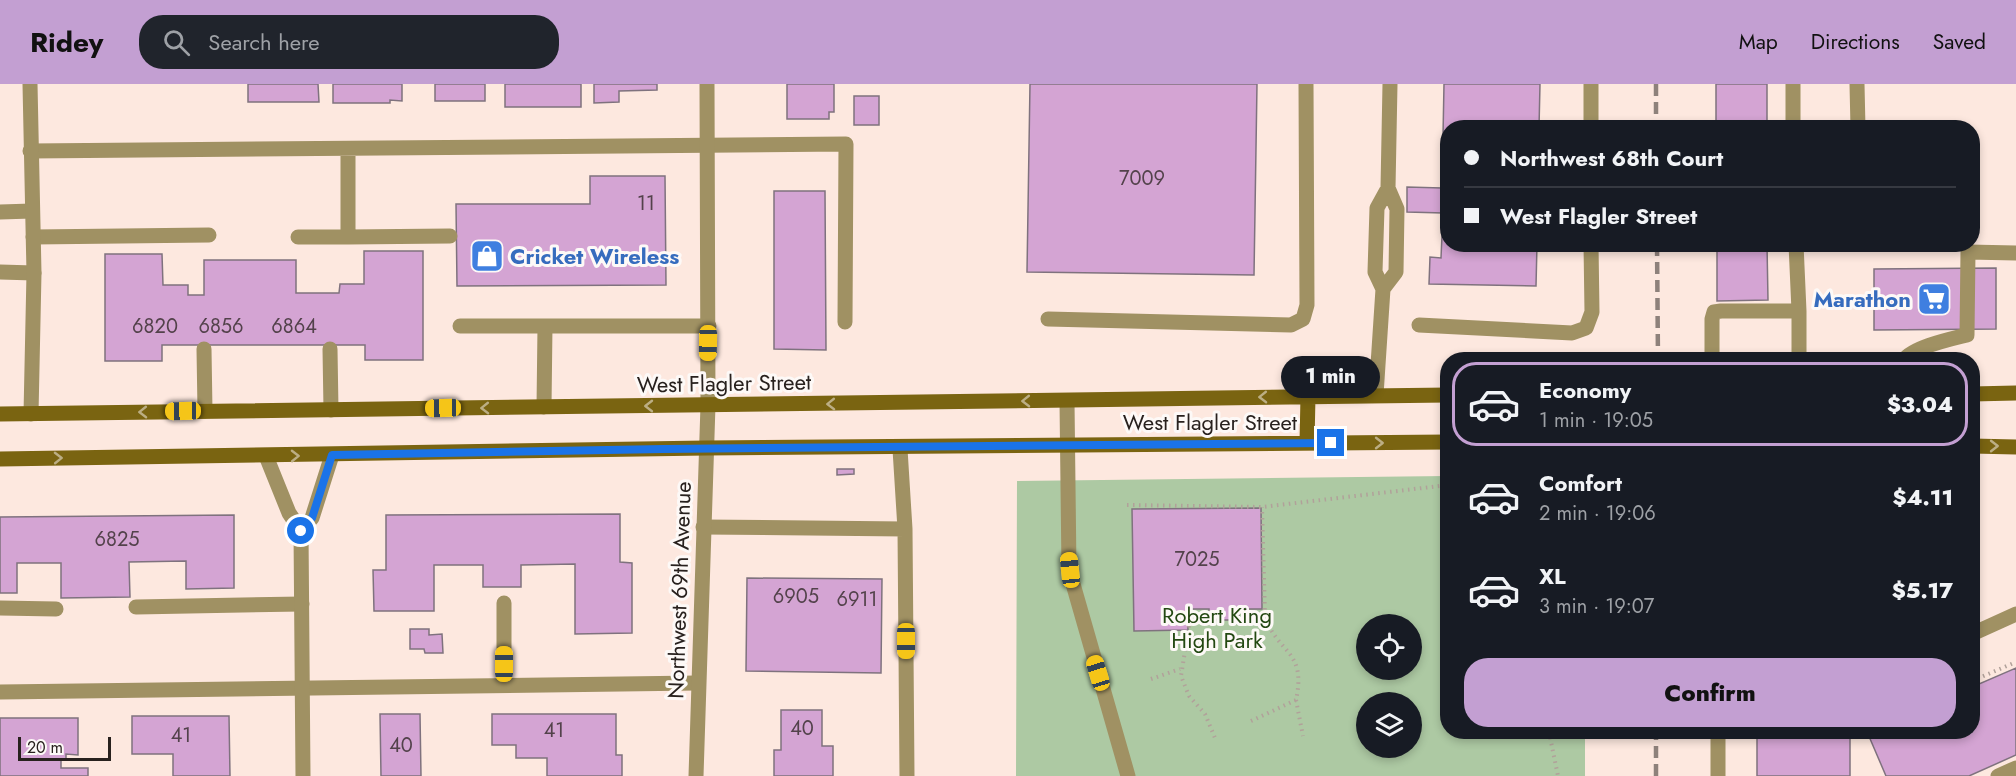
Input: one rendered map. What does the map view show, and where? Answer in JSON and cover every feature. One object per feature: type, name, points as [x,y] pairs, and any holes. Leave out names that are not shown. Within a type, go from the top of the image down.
[{"type":"main road","points":[[1980,393],[2016,393]]},
{"type":"main road","name":"West Flagler Street","points":[[0,414],[1440,395]]},
{"type":"main road","points":[[1307,443],[1308,396]]},
{"type":"main road","name":"West Flagler Street","points":[[0,459],[706,448],[1440,442]]},
{"type":"main road","points":[[1980,446],[2016,447]]},
{"type":"street","points":[[30,84],[34,273],[31,414]]},
{"type":"street","name":"Northwest 69th Avenue","points":[[696,776],[708,405],[707,84]]},
{"type":"street","points":[[1048,319],[1291,325],[1303,319],[1307,305],[1306,84]]},
{"type":"street","points":[[1376,395],[1383,289],[1396,272],[1397,209],[1388,188],[1390,84]]},
{"type":"street","points":[[1591,84],[1591,120]]},
{"type":"street","points":[[1792,84],[1793,120]]},
{"type":"street","points":[[1857,84],[1858,120]]},
{"type":"street","points":[[30,151],[846,144],[845,322]]},
{"type":"street","points":[[348,149],[348,237]]},
{"type":"street","points":[[0,212],[32,211]]},
{"type":"street","points":[[33,237],[209,235]]},
{"type":"street","points":[[298,237],[450,236]]},
{"type":"street","points":[[1419,325],[1572,333],[1586,328],[1592,312],[1592,252]]},
{"type":"street","points":[[1796,252],[1799,352]]},
{"type":"street","points":[[1914,352],[1936,343],[1967,335],[1968,252]]},
{"type":"street","points":[[1980,252],[2016,252]]},
{"type":"street","points":[[0,272],[34,273]]},
{"type":"street","points":[[1712,352],[1714,312],[1799,311]]},
{"type":"street","points":[[460,326],[709,326]]},
{"type":"street","points":[[544,407],[545,326]]},
{"type":"street","points":[[204,349],[205,411]]},
{"type":"street","points":[[330,349],[331,410]]},
{"type":"street","points":[[1067,401],[1070,570],[1128,776]]},
{"type":"street","points":[[900,448],[905,529],[908,776]]},
{"type":"street","points":[[301,531],[312,518],[332,455]]},
{"type":"street","points":[[266,456],[289,513],[301,531],[303,776]]},
{"type":"street","points":[[703,527],[905,529]]},
{"type":"street","points":[[136,607],[302,603]]},
{"type":"street","points":[[504,603],[504,685]]},
{"type":"street","points":[[0,608],[56,609]]},
{"type":"street","points":[[1980,630],[2016,614]]},
{"type":"street","points":[[0,692],[698,683]]},
{"type":"street","points":[[1718,739],[1718,776]]},
{"type":"street","points":[[1998,776],[2016,768]]},
{"type":"path","points":[[1127,505],[1262,507],[1440,485]]},
{"type":"path","points":[[1262,507],[1265,616],[1269,627],[1297,665],[1300,679],[1296,700],[1303,736]]},
{"type":"path","points":[[1189,626],[1189,642],[1180,669],[1189,696],[1204,714],[1215,738]]},
{"type":"path","points":[[1980,678],[2016,662]]},
{"type":"path","points":[[1151,679],[1180,669]]},
{"type":"path","points":[[1251,721],[1296,700]]},
{"type":"path","points":[[1550,739],[1558,776]]},
{"type":"green space","name":"Robert King High Park","points":[[1440,476],[1440,739],[1585,739],[1585,776],[1016,776],[1017,481]]},
{"type":"building","points":[[248,84],[318,84],[319,102],[248,102]]},
{"type":"building","points":[[333,84],[402,84],[402,101],[333,103]]},
{"type":"building","points":[[435,84],[485,84],[485,101],[435,101]]},
{"type":"building","points":[[505,84],[581,84],[581,107],[505,107]]},
{"type":"building","points":[[594,84],[657,84],[657,90],[619,91],[619,102],[594,103]]},
{"type":"building","points":[[787,84],[834,84],[834,112],[829,112],[829,119],[787,119]]},
{"type":"building","points":[[1030,84],[1257,84],[1254,275],[1027,272]]},
{"type":"building","points":[[1444,84],[1540,84],[1539,120],[1443,120]]},
{"type":"building","points":[[1716,84],[1767,84],[1767,120],[1716,120]]},
{"type":"building","points":[[854,96],[879,96],[879,125],[854,125]]},
{"type":"building","points":[[590,176],[665,176],[666,285],[457,286],[456,204],[590,204]]},
{"type":"building","points":[[1407,187],[1440,188],[1440,213],[1407,212]]},
{"type":"building","points":[[774,191],[825,191],[826,350],[774,349]]},
{"type":"building","points":[[364,251],[423,251],[423,360],[365,360],[365,345],[162,345],[162,361],[105,361],[105,254],[162,254],[163,285],[188,285],[188,295],[204,295],[204,260],[296,260],[296,293],[339,293],[340,284],[364,284]]},
{"type":"building","points":[[1441,252],[1537,252],[1536,286],[1429,284],[1430,257],[1441,258]]},
{"type":"building","points":[[1717,252],[1767,252],[1768,300],[1717,301]]},
{"type":"building","name":"Marathon","points":[[1996,268],[1996,329],[1874,330],[1874,269]]},
{"type":"building","points":[[837,469],[854,469],[854,474],[837,475]]},
{"type":"building","points":[[1261,508],[1262,609],[1239,609],[1239,620],[1209,620],[1209,609],[1187,609],[1188,630],[1134,631],[1132,509]]},
{"type":"building","points":[[620,514],[620,562],[632,563],[632,633],[575,634],[575,564],[521,565],[521,587],[483,587],[483,565],[434,565],[434,611],[374,611],[373,570],[386,570],[386,515]]},
{"type":"building","points":[[234,515],[234,588],[186,589],[186,561],[129,562],[130,597],[61,598],[61,563],[17,563],[17,593],[0,593],[0,517]]},
{"type":"building","points":[[747,578],[882,579],[881,673],[746,671]]},
{"type":"building","points":[[410,629],[429,629],[429,635],[442,634],[443,653],[425,653],[424,649],[410,649]]},
{"type":"building","points":[[2016,668],[2016,755],[1969,776],[1886,776],[1870,739],[1980,739],[1980,684]]},
{"type":"building","points":[[781,710],[822,710],[822,746],[833,746],[833,776],[774,776],[774,750],[781,750]]},
{"type":"building","points":[[380,714],[420,714],[421,776],[381,776]]},
{"type":"building","points":[[492,714],[616,714],[616,755],[622,755],[622,776],[547,776],[547,758],[516,758],[516,745],[492,745]]},
{"type":"building","points":[[132,716],[229,716],[230,776],[173,776],[173,754],[132,754]]},
{"type":"building","points":[[0,718],[78,718],[78,755],[66,754],[66,760],[61,760],[61,768],[88,768],[88,776],[0,776]]},
{"type":"building","points":[[1757,739],[1850,739],[1850,776],[1757,776]]},
{"type":"railway","points":[[1656,84],[1656,120]]},
{"type":"railway","points":[[1657,252],[1658,352]]},
{"type":"railway","points":[[1656,739],[1656,776]]},
{"type":"place","name":"Cricket Wireless","points":[[487,256]]},
{"type":"place","name":"Marathon","points":[[1934,299]]},
{"type":"route","points":[[301,531],[312,518],[321,482],[332,455],[663,449],[1331,443]]}]
